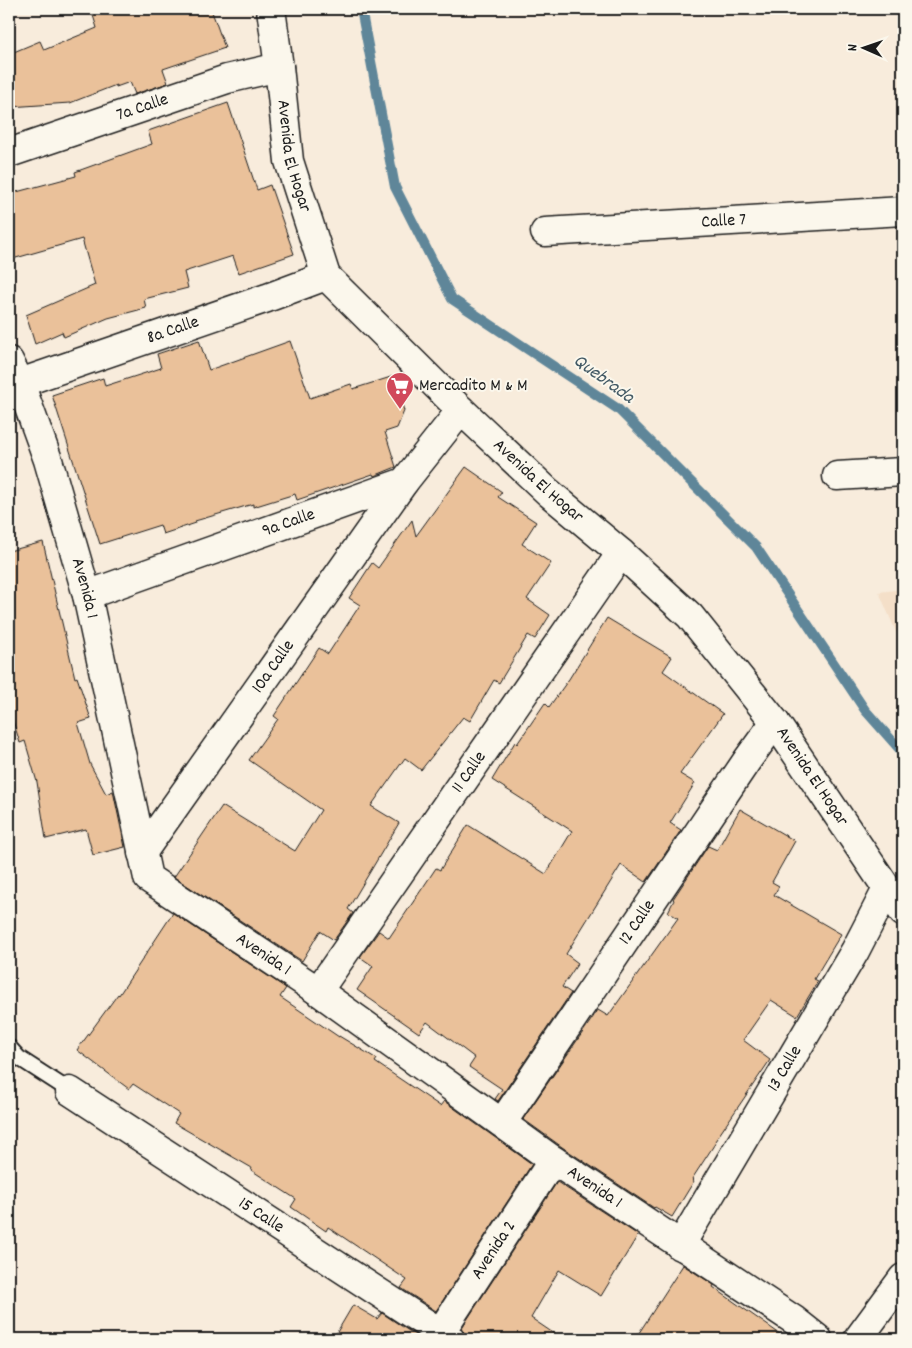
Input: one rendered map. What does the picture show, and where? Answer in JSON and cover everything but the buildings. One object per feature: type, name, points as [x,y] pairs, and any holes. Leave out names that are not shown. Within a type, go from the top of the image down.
[{"type":"street","name":"Avenida El Hogar","points":[[271,9],[289,161],[326,276],[461,410],[548,492],[621,553],[690,616],[775,722],[903,912]]},
{"type":"street","name":"7a Calle","points":[[9,153],[227,79],[279,67]]},
{"type":"street","name":"Calle 7","points":[[545,232],[903,211]]},
{"type":"street","name":"8a Calle","points":[[14,372],[267,298],[326,276]]},
{"type":"street","name":"Avenida 1","points":[[14,372],[48,460],[87,595],[148,878],[318,991],[553,1160],[794,1320],[818,1339]]},
{"type":"street","points":[[404,482],[461,410]]},
{"type":"street","points":[[837,476],[903,472]]},
{"type":"street","name":"9a Calle","points":[[87,595],[404,482]]},
{"type":"street","name":"10a Calle","points":[[142,853],[404,482]]},
{"type":"street","name":"11 Calle","points":[[318,991],[621,553]]},
{"type":"street","name":"12 Calle","points":[[502,1123],[775,722]]},
{"type":"street","name":"13 Calle","points":[[680,1246],[855,951],[887,888]]},
{"type":"street","name":"15 Calle","points":[[70,1091],[442,1337]]},
{"type":"street","name":"Avenida 2","points":[[442,1337],[553,1160]]},
{"type":"street","points":[[858,1339],[903,1278]]},
{"type":"lane","points":[[9,1047],[19,1058],[70,1091]]},
{"type":"shaded area","points":[[903,589],[903,648],[879,592]]},
{"type":"waterway","name":"Quebrada","points":[[361,9],[395,187],[452,299],[618,409],[756,547],[865,710],[903,753]]},
{"type":"place","name":"Mercadito M & M","points":[[400,410]]}]
